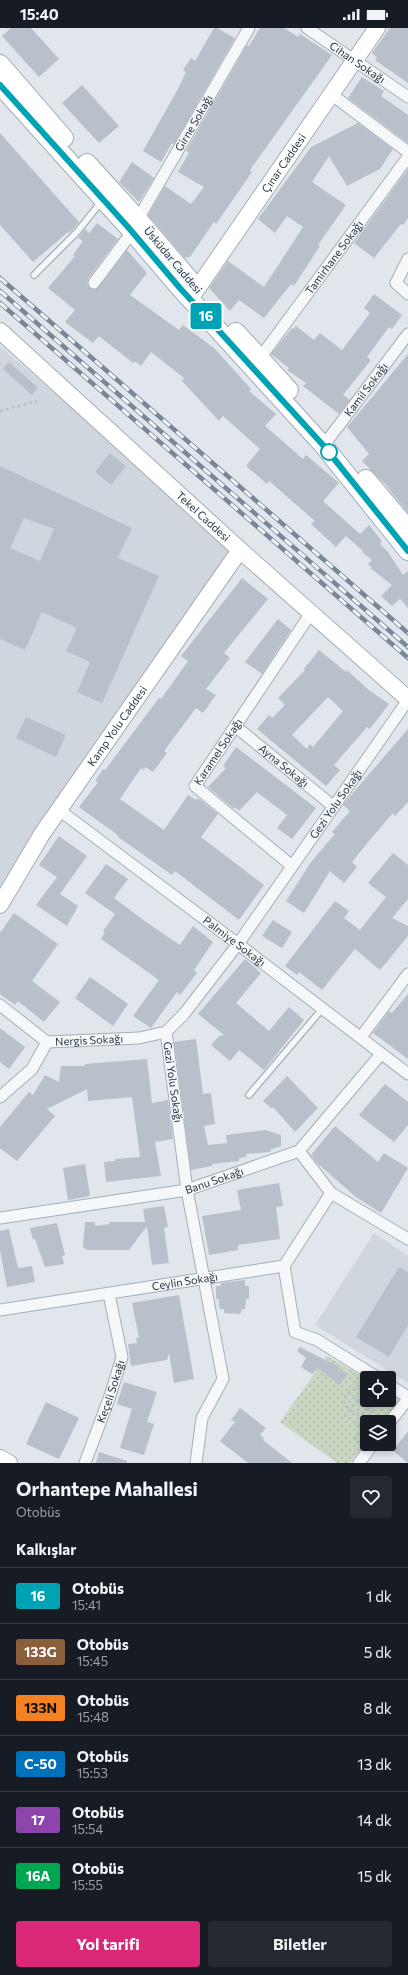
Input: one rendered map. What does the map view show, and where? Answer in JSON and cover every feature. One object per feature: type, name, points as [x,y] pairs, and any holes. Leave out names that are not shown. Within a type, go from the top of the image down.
[{"type":"main road","name":"Üsküdar Caddesi","points":[[0,64],[69,144],[193,294],[408,529]]},
{"type":"main road","name":"Üsküdar Caddesi","points":[[0,85],[103,199],[135,225]]},
{"type":"main road","name":"Üsküdar Caddesi","points":[[193,294],[260,358],[327,441],[408,551]]},
{"type":"street","name":"Girne Sokağı","points":[[94,283],[135,225],[249,28]]},
{"type":"street","name":"Cihan Sokağı","points":[[307,28],[408,97]]},
{"type":"street","name":"Çınar Caddesi","points":[[193,294],[377,28]]},
{"type":"street","points":[[331,94],[408,152]]},
{"type":"street","name":"Tamirhane Sokağı","points":[[260,358],[408,157]]},
{"type":"street","points":[[408,259],[396,283],[408,294]]},
{"type":"street","name":"Tekel Caddesi","points":[[0,331],[240,550],[408,699]]},
{"type":"street","name":"Kamil Sokağı","points":[[327,441],[408,334]]},
{"type":"street","name":"Kamp Yolu Caddesi","points":[[0,905],[42,834],[240,550]]},
{"type":"street","name":"Karamel Sokağı","points":[[292,866],[194,786],[311,613]]},
{"type":"street","name":"Gezi Yolu Sokağı","points":[[196,1463],[202,1418],[223,1379],[202,1278],[187,1190],[166,1032],[184,1014],[238,944],[408,699]]},
{"type":"street","name":"Ayna Sokağı","points":[[235,726],[333,806]]},
{"type":"street","name":"Palmiye Sokağı","points":[[59,810],[324,1008],[408,1074]]},
{"type":"street","points":[[361,1037],[408,974]]},
{"type":"street","name":"Nergis Sokağı","points":[[0,1005],[47,1042],[139,1038],[166,1032]]},
{"type":"street","points":[[0,1097],[32,1069],[47,1042]]},
{"type":"street","points":[[382,1054],[299,1151],[331,1193],[408,1239]]},
{"type":"street","name":"Banu Sokağı","points":[[0,1218],[187,1190],[299,1151]]},
{"type":"street","points":[[331,1193],[284,1266],[295,1332],[318,1340],[367,1371]]},
{"type":"street","name":"Ceylin Sokağı","points":[[0,1310],[284,1266]]},
{"type":"street","name":"Keçeli Sokağı","points":[[85,1463],[110,1396],[122,1357],[109,1294]]},
{"type":"street","points":[[396,1390],[408,1398],[396,1415]]},
{"type":"street","points":[[358,1463],[368,1451]]},
{"type":"street","points":[[0,1458],[9,1463]]},
{"type":"lane","points":[[34,275],[77,232],[103,199]]},
{"type":"lane","points":[[250,1095],[324,1008]]},
{"type":"path","points":[[0,411],[37,401]]},
{"type":"path","points":[[360,1389],[356,1388],[348,1392],[344,1400],[346,1408],[349,1411],[361,1414],[368,1409]]},
{"type":"path","points":[[348,1392],[375,1415]]},
{"type":"path","points":[[360,1398],[345,1416],[360,1426]]},
{"type":"path","points":[[360,1432],[355,1439],[360,1442]]},
{"type":"shaded area","points":[[0,346],[235,550],[0,898]]},
{"type":"shaded area","points":[[374,1233],[408,1256],[408,1383],[396,1376],[396,1371],[389,1371],[315,1325]]},
{"type":"green space","points":[[327,1356],[360,1375],[360,1407],[394,1407],[388,1415],[360,1415],[360,1450],[350,1463],[337,1463],[280,1422]]},
{"type":"green space","points":[[396,1396],[401,1398],[396,1404]]},
{"type":"building","points":[[11,28],[31,28],[59,59],[39,77],[2,36]]},
{"type":"building","points":[[214,28],[217,28],[235,38],[174,144],[172,143],[161,162],[143,151],[179,87],[186,72],[183,70],[191,58],[195,61]]},
{"type":"building","points":[[260,28],[284,28],[298,37],[300,34],[332,55],[250,170],[252,172],[216,224],[214,222],[190,257],[185,258],[148,215],[165,186],[191,204],[204,187],[178,172],[189,153],[186,151],[247,45],[249,46]]},
{"type":"building","points":[[390,28],[408,28],[408,83],[375,60],[377,58],[372,53]]},
{"type":"building","points":[[362,77],[384,91],[381,96],[408,115],[408,143],[348,98]]},
{"type":"building","points":[[82,85],[119,126],[99,143],[62,103]]},
{"type":"building","points":[[358,123],[393,149],[380,169],[347,186],[329,156],[312,182],[346,205],[318,245],[320,246],[294,286],[291,284],[264,318],[239,300],[230,311],[209,288],[228,261],[264,287],[303,227],[287,216],[275,233],[258,219],[311,147]]},
{"type":"building","points":[[0,133],[79,222],[70,233],[68,232],[33,262],[0,225]]},
{"type":"building","points":[[132,162],[154,178],[139,202],[119,182]]},
{"type":"building","points":[[408,169],[408,218],[403,225],[401,224],[374,258],[354,243]]},
{"type":"building","points":[[97,223],[118,239],[88,279],[87,283],[90,288],[94,290],[99,287],[127,250],[147,273],[130,295],[179,330],[183,325],[214,348],[251,389],[249,391],[276,414],[265,426],[303,459],[306,455],[339,483],[323,501],[360,534],[369,525],[382,541],[380,544],[388,552],[403,575],[408,571],[408,608],[400,599],[392,606],[381,596],[392,585],[370,568],[372,567],[368,564],[372,560],[346,536],[336,547],[311,524],[315,521],[269,481],[267,484],[246,466],[260,449],[223,416],[219,421],[182,381],[184,378],[151,352],[141,366],[134,361],[133,363],[99,336],[93,343],[65,322],[75,310],[48,288],[75,256],[73,255],[83,241],[78,238],[85,229],[89,233]]},
{"type":"building","points":[[374,294],[402,315],[392,329],[389,327],[367,357],[371,360],[343,395],[350,400],[339,414],[303,386],[306,383],[287,370],[289,368],[271,354],[292,328],[294,329],[296,326],[314,340],[320,333],[342,350],[370,313],[364,308]]},
{"type":"building","points":[[408,354],[408,513],[385,484],[362,461],[369,454],[347,427]]},
{"type":"building","points":[[9,362],[38,388],[32,395],[3,369]]},
{"type":"building","points":[[110,453],[126,466],[111,485],[95,472]]},
{"type":"building","points":[[0,466],[132,528],[118,558],[159,576],[102,703],[77,692],[90,662],[66,651],[77,628],[42,612],[25,650],[0,639]],"holes":[[[24,518],[54,529],[40,561],[10,548]]]},
{"type":"building","points":[[242,578],[268,599],[224,653],[230,658],[206,689],[216,695],[203,713],[196,708],[164,751],[167,753],[153,772],[145,767],[144,770],[141,768],[120,799],[164,830],[188,795],[196,800],[198,798],[218,814],[201,837],[264,885],[239,920],[175,871],[172,875],[79,807],[98,782],[95,781],[103,769],[105,770],[159,698],[161,699],[188,661],[181,656]]},
{"type":"building","points":[[278,619],[291,630],[262,674],[245,662]]},
{"type":"building","points":[[319,650],[346,672],[347,670],[370,691],[389,704],[370,729],[367,727],[334,765],[340,770],[326,786],[257,729],[269,715],[272,718],[285,705],[278,698],[305,670],[304,669]],"holes":[[[328,697],[343,711],[313,747],[310,744],[307,749],[292,735]]]},
{"type":"building","points":[[26,717],[66,735],[56,757],[16,738]]},
{"type":"building","points":[[408,729],[408,802],[395,816],[393,813],[352,862],[357,867],[344,883],[330,871],[304,913],[286,901],[311,862],[335,834],[332,832],[350,811],[343,805]]},
{"type":"building","points":[[236,747],[316,808],[292,839],[277,828],[287,815],[257,792],[239,811],[235,807],[234,809],[208,787],[226,768],[223,766]]},
{"type":"building","points":[[59,836],[87,856],[60,894],[78,906],[67,926],[36,905],[57,877],[39,865]]},
{"type":"building","points":[[393,853],[408,865],[408,899],[392,918],[408,926],[408,936],[380,970],[355,949],[322,990],[299,972],[297,975],[285,966],[335,901],[349,911],[344,918],[360,930],[386,897],[368,883]]},
{"type":"building","points":[[106,864],[128,879],[114,898],[146,922],[180,945],[193,926],[213,942],[194,970],[197,973],[180,995],[177,992],[151,1028],[133,1016],[159,980],[101,939],[105,932],[103,931],[115,914],[85,893]]},
{"type":"building","points":[[14,913],[58,944],[32,981],[60,1002],[44,1022],[18,1001],[15,1005],[0,994],[0,933]]},
{"type":"building","points":[[273,920],[292,932],[282,948],[262,936]]},
{"type":"building","points":[[245,959],[261,973],[236,1003],[269,1031],[289,1007],[304,1020],[264,1070],[239,1050],[230,1061],[211,1045],[219,1036],[224,1035],[198,1014]]},
{"type":"building","points":[[90,977],[128,1004],[113,1026],[75,998]]},
{"type":"building","points":[[408,994],[408,1059],[373,1033],[389,1011],[392,1013]]},
{"type":"building","points":[[0,1028],[25,1047],[9,1069],[0,1062]]},
{"type":"building","points":[[196,1039],[203,1094],[211,1093],[215,1124],[204,1126],[208,1145],[227,1143],[226,1135],[265,1130],[281,1135],[281,1146],[270,1150],[271,1152],[246,1154],[246,1157],[239,1158],[239,1161],[212,1164],[212,1166],[191,1170],[174,1042]]},
{"type":"building","points":[[147,1059],[152,1103],[168,1100],[173,1139],[155,1142],[161,1176],[106,1182],[104,1162],[115,1161],[115,1159],[140,1157],[132,1097],[88,1101],[87,1089],[47,1109],[55,1116],[17,1161],[0,1148],[0,1127],[29,1092],[33,1095],[45,1075],[59,1082],[61,1066],[85,1066],[85,1064]]},
{"type":"building","points":[[287,1076],[318,1108],[295,1132],[273,1107],[272,1109],[263,1101]]},
{"type":"building","points":[[385,1084],[408,1102],[408,1125],[394,1142],[359,1115]]},
{"type":"building","points":[[335,1126],[378,1162],[384,1153],[408,1168],[381,1213],[356,1197],[318,1164],[311,1155]]},
{"type":"building","points":[[85,1164],[90,1196],[68,1200],[63,1168]]},
{"type":"building","points":[[279,1183],[283,1206],[276,1207],[280,1239],[238,1245],[238,1250],[209,1255],[202,1216],[241,1210],[237,1190]]},
{"type":"building","points":[[164,1206],[168,1227],[164,1228],[169,1263],[152,1265],[147,1226],[129,1250],[87,1250],[83,1247],[85,1222],[95,1222],[95,1226],[110,1224],[109,1222],[145,1222],[143,1209]]},
{"type":"building","points":[[57,1223],[65,1255],[62,1256],[64,1264],[45,1267],[35,1239],[33,1240],[30,1228]]},
{"type":"building","points":[[9,1229],[18,1268],[32,1266],[35,1282],[7,1287],[0,1250],[0,1231]]},
{"type":"building","points":[[399,1267],[408,1272],[408,1325],[389,1357],[356,1337]]},
{"type":"building","points":[[245,1280],[245,1286],[249,1286],[249,1299],[246,1299],[245,1309],[242,1309],[240,1314],[224,1313],[224,1309],[220,1309],[219,1299],[216,1299],[216,1286],[221,1286],[221,1283]]},
{"type":"building","points":[[179,1295],[194,1379],[174,1383],[169,1353],[167,1360],[131,1366],[128,1344],[137,1343],[136,1338],[139,1338],[132,1303]]},
{"type":"building","points":[[300,1347],[331,1363],[332,1362],[347,1375],[339,1385],[318,1368],[312,1374],[301,1367],[306,1358],[297,1351]]},
{"type":"building","points":[[124,1382],[157,1392],[147,1422],[154,1424],[144,1455],[120,1448],[132,1409],[117,1404]]},
{"type":"building","points":[[46,1402],[79,1418],[59,1459],[26,1444]]},
{"type":"building","points":[[240,1408],[266,1428],[260,1435],[264,1438],[263,1440],[292,1463],[248,1463],[220,1441],[235,1422],[231,1420]]},
{"type":"building","points":[[408,1431],[408,1463],[393,1451],[396,1451],[396,1447]]},
{"type":"building","points":[[99,1452],[127,1461],[127,1463],[96,1463]]},
{"type":"railway","points":[[0,278],[408,633]]},
{"type":"railway","points":[[0,291],[408,647]]},
{"type":"railway","points":[[0,303],[408,658]]},
{"type":"bus line","name":"16","points":[[0,85],[128,227],[261,379],[323,445],[408,551]]}]
